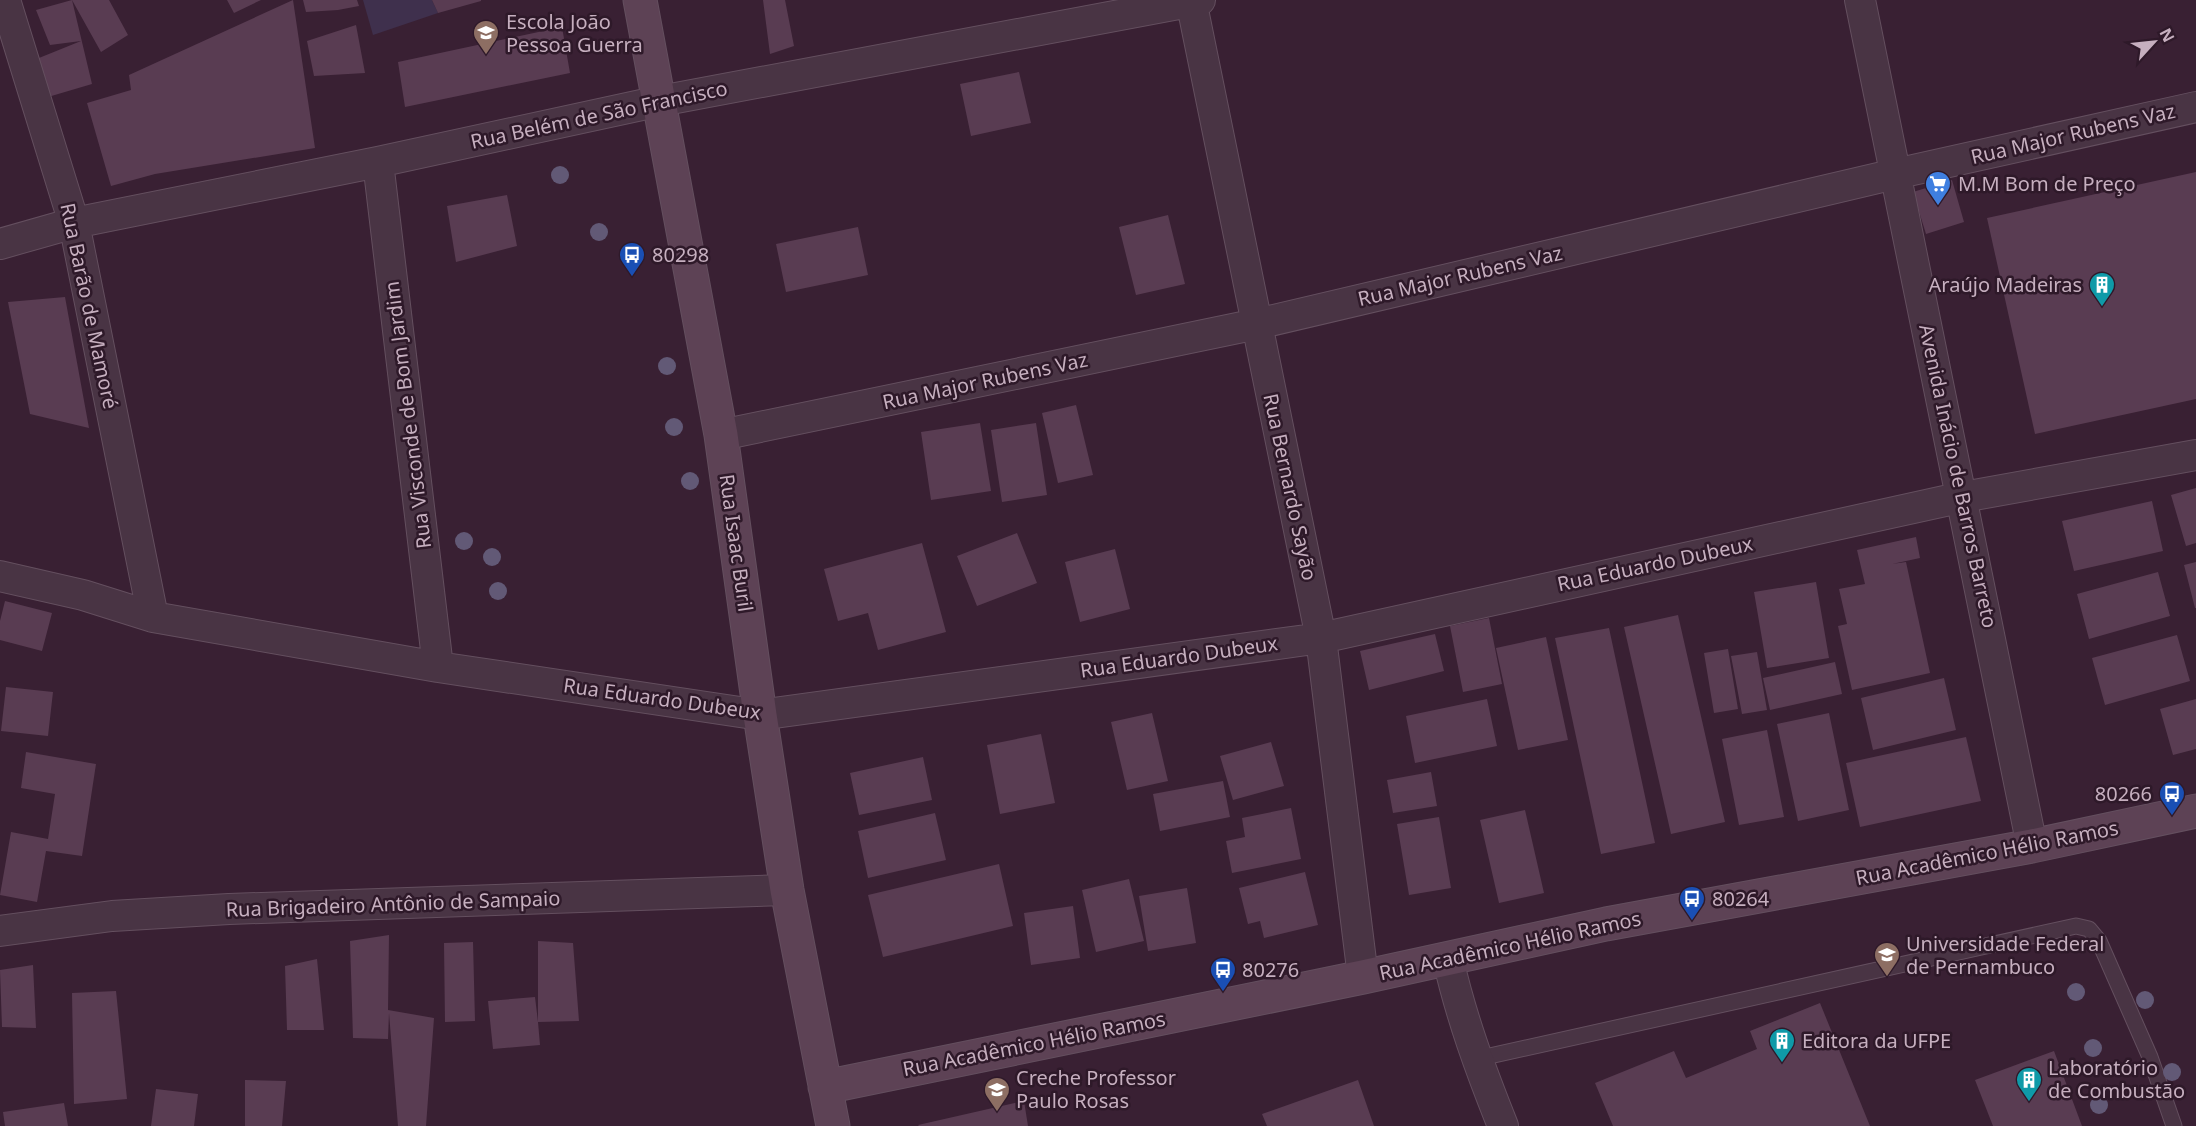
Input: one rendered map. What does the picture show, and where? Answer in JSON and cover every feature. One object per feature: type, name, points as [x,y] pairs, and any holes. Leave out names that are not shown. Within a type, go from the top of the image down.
[{"type":"street","name":"Rua Barão de Mamoré","points":[[5,0],[74,223],[153,617]]},
{"type":"street","name":"Rua Isaac Buril","points":[[639,0],[660,101],[721,435],[787,890],[833,1126]]},
{"type":"street","name":"Avenida Inácio de Barros Barreto","points":[[1860,0],[1963,497],[2032,846]]},
{"type":"street","name":"Rua Belém de São Francisco","points":[[0,244],[74,223],[378,162],[660,101],[1195,1]]},
{"type":"street","name":"Rua Bernardo Sayão","points":[[1195,1],[1257,324],[1321,638],[1363,977]]},
{"type":"street","name":"Rua Major Rubens Vaz","points":[[721,435],[1257,324],[1895,174],[2196,107]]},
{"type":"street","name":"Rua Visconde de Bom Jardim","points":[[378,162],[438,668]]},
{"type":"street","name":"Rua Eduardo Dubeux","points":[[0,576],[83,595],[153,617],[438,668],[760,715],[1321,638],[1963,497],[2196,455]]},
{"type":"street","name":"Rua Acadêmico Hélio Ramos","points":[[825,1087],[1363,977],[1606,924],[2032,846],[2196,811]]},
{"type":"street","name":"Rua Brigadeiro Antônio de Sampaio","points":[[0,931],[112,916],[229,909],[787,890]]},
{"type":"street","points":[[1448,959],[1458,1002],[1476,1059],[1503,1126]]},
{"type":"lane","points":[[1476,1059],[2076,926],[2089,928],[2099,941],[2150,1057],[2174,1126]]},
{"type":"shaded area","points":[[363,0],[432,0],[438,13],[373,35]]},
{"type":"building","points":[[72,0],[109,0],[128,35],[101,52]]},
{"type":"building","points":[[72,0],[92,84],[48,97],[34,60],[81,41],[50,45],[36,10]]},
{"type":"building","points":[[227,0],[261,0],[234,13]]},
{"type":"building","points":[[293,0],[315,148],[155,174],[111,186],[87,103],[131,90],[129,75]]},
{"type":"building","points":[[303,0],[357,0],[359,6],[306,12]]},
{"type":"building","points":[[432,0],[481,0],[481,1],[438,13]]},
{"type":"building","points":[[763,0],[785,0],[794,46],[770,54]]},
{"type":"building","points":[[356,25],[365,73],[314,76],[307,41]]},
{"type":"building","points":[[562,27],[570,73],[405,107],[398,62]]},
{"type":"building","points":[[1019,72],[1031,123],[971,136],[960,84]]},
{"type":"building","name":"Araújo Madeiras","points":[[2196,172],[2196,399],[2035,434],[1987,218]]},
{"type":"building","name":"M.M Bom de Preço","points":[[1952,180],[1964,222],[1926,234],[1913,192]]},
{"type":"building","points":[[507,195],[517,246],[456,262],[447,206]]},
{"type":"building","points":[[1168,215],[1185,284],[1136,295],[1119,227]]},
{"type":"building","points":[[858,227],[868,275],[786,292],[776,244]]},
{"type":"building","points":[[65,297],[89,428],[30,414],[8,302]]},
{"type":"building","points":[[1076,405],[1093,475],[1058,483],[1042,413]]},
{"type":"building","points":[[980,423],[991,491],[931,500],[921,432]]},
{"type":"building","points":[[1036,423],[1047,495],[1002,502],[991,430]]},
{"type":"building","points":[[2196,488],[2196,543],[2186,546],[2171,495]]},
{"type":"building","points":[[2152,501],[2163,551],[2074,571],[2062,521]]},
{"type":"building","points":[[1017,533],[1037,583],[977,606],[957,556]]},
{"type":"building","points":[[1916,537],[1920,558],[1892,564],[1906,562],[1930,673],[1852,690],[1838,626],[1847,624],[1839,589],[1865,584],[1857,550]]},
{"type":"building","points":[[922,543],[946,632],[878,650],[868,613],[838,621],[824,569]]},
{"type":"building","points":[[1115,549],[1130,609],[1080,622],[1065,562]]},
{"type":"building","points":[[2196,562],[2196,608],[2195,608],[2184,565]]},
{"type":"building","points":[[2158,572],[2170,616],[2089,639],[2077,594]]},
{"type":"building","points":[[1816,582],[1829,658],[1767,668],[1754,592]]},
{"type":"building","points":[[5,601],[52,613],[42,651],[0,640],[0,621]]},
{"type":"building","points":[[1678,615],[1725,822],[1671,834],[1624,627]]},
{"type":"building","points":[[1489,618],[1502,684],[1463,692],[1450,626]]},
{"type":"building","points":[[1609,628],[1655,843],[1601,854],[1555,638]]},
{"type":"building","points":[[1435,634],[1444,671],[1369,690],[1360,651]]},
{"type":"building","points":[[2177,635],[2190,681],[2105,705],[2092,658]]},
{"type":"building","points":[[1546,637],[1568,740],[1518,750],[1496,648]]},
{"type":"building","points":[[1728,649],[1738,709],[1714,713],[1704,653]]},
{"type":"building","points":[[1757,652],[1767,710],[1742,714],[1731,656]]},
{"type":"building","points":[[1835,662],[1842,694],[1770,710],[1763,678]]},
{"type":"building","points":[[1944,678],[1956,730],[1873,750],[1861,698]]},
{"type":"building","points":[[6,687],[53,692],[48,736],[1,731]]},
{"type":"building","points":[[1487,699],[1497,746],[1415,763],[1406,716]]},
{"type":"building","points":[[2196,699],[2196,749],[2173,755],[2160,709]]},
{"type":"building","points":[[1152,713],[1168,781],[1127,790],[1111,722]]},
{"type":"building","points":[[1829,713],[1849,810],[1798,821],[1777,724]]},
{"type":"building","points":[[1767,730],[1784,817],[1739,825],[1722,739]]},
{"type":"building","points":[[1041,734],[1055,803],[1000,814],[987,745]]},
{"type":"building","points":[[1966,737],[1981,801],[1860,827],[1846,763]]},
{"type":"building","points":[[1271,742],[1284,786],[1233,800],[1220,756]]},
{"type":"building","points":[[26,752],[96,764],[82,856],[46,851],[37,902],[0,895],[11,832],[48,839],[55,794],[21,788]]},
{"type":"building","points":[[923,757],[932,800],[859,815],[850,773]]},
{"type":"building","points":[[1431,772],[1437,806],[1393,813],[1387,780]]},
{"type":"building","points":[[1223,781],[1230,817],[1160,831],[1153,794]]},
{"type":"building","points":[[1291,808],[1301,859],[1232,873],[1226,841],[1245,837],[1242,818]]},
{"type":"building","points":[[1525,810],[1544,893],[1499,903],[1480,820]]},
{"type":"building","points":[[935,813],[946,860],[868,878],[858,831]]},
{"type":"building","points":[[1439,817],[1451,888],[1409,895],[1397,824]]},
{"type":"building","points":[[999,864],[1013,926],[883,957],[868,895]]},
{"type":"building","points":[[1305,872],[1318,925],[1264,938],[1260,921],[1248,924],[1239,888]]},
{"type":"building","points":[[1129,879],[1144,941],[1096,952],[1082,890]]},
{"type":"building","points":[[1187,888],[1196,943],[1148,951],[1139,896]]},
{"type":"building","points":[[1073,906],[1080,958],[1031,965],[1024,913]]},
{"type":"building","points":[[389,935],[388,1010],[434,1018],[426,1126],[398,1126],[389,1013],[388,1039],[353,1038],[350,941]]},
{"type":"building","points":[[538,941],[573,943],[579,1021],[538,1022]]},
{"type":"building","points":[[473,942],[475,1021],[445,1022],[444,943]]},
{"type":"building","points":[[317,959],[324,1030],[287,1030],[285,966]]},
{"type":"building","points":[[33,965],[36,1028],[2,1027],[0,970]]},
{"type":"building","points":[[116,991],[127,1099],[74,1104],[72,993]]},
{"type":"building","points":[[535,997],[540,1045],[493,1049],[488,1001]]},
{"type":"building","name":"Editora da UFPE","points":[[1820,1003],[1870,1126],[1613,1126],[1595,1083],[1674,1051],[1686,1078],[1757,1049],[1750,1031]]},
{"type":"building","name":"Laboratório de Combustão","points":[[2054,1051],[2082,1126],[1993,1126],[1975,1080]]},
{"type":"building","points":[[245,1080],[286,1081],[282,1126],[245,1126]]},
{"type":"building","points":[[1358,1080],[1374,1126],[1267,1126],[1262,1114]]},
{"type":"building","points":[[156,1089],[198,1094],[194,1126],[151,1126]]},
{"type":"building","name":"Creche Professor Paulo Rosas","points":[[1024,1101],[1028,1126],[918,1125]]},
{"type":"building","points":[[64,1103],[68,1126],[5,1126],[3,1112]]},
{"type":"place","name":"Escola João Pessoa Guerra","points":[[486,56]]},
{"type":"place","name":"M.M Bom de Preço","points":[[1938,207]]},
{"type":"place","name":"80298","points":[[632,278]]},
{"type":"place","name":"Araújo Madeiras","points":[[2102,308]]},
{"type":"place","name":"80266","points":[[2172,817]]},
{"type":"place","name":"80264","points":[[1692,922]]},
{"type":"place","name":"Universidade Federal de Pernambuco","points":[[1887,978]]},
{"type":"place","name":"80276","points":[[1223,993]]},
{"type":"place","name":"Editora da UFPE","points":[[1782,1064]]},
{"type":"place","name":"Laboratório de Combustão","points":[[2029,1103]]},
{"type":"place","name":"Creche Professor Paulo Rosas","points":[[997,1113]]}]
